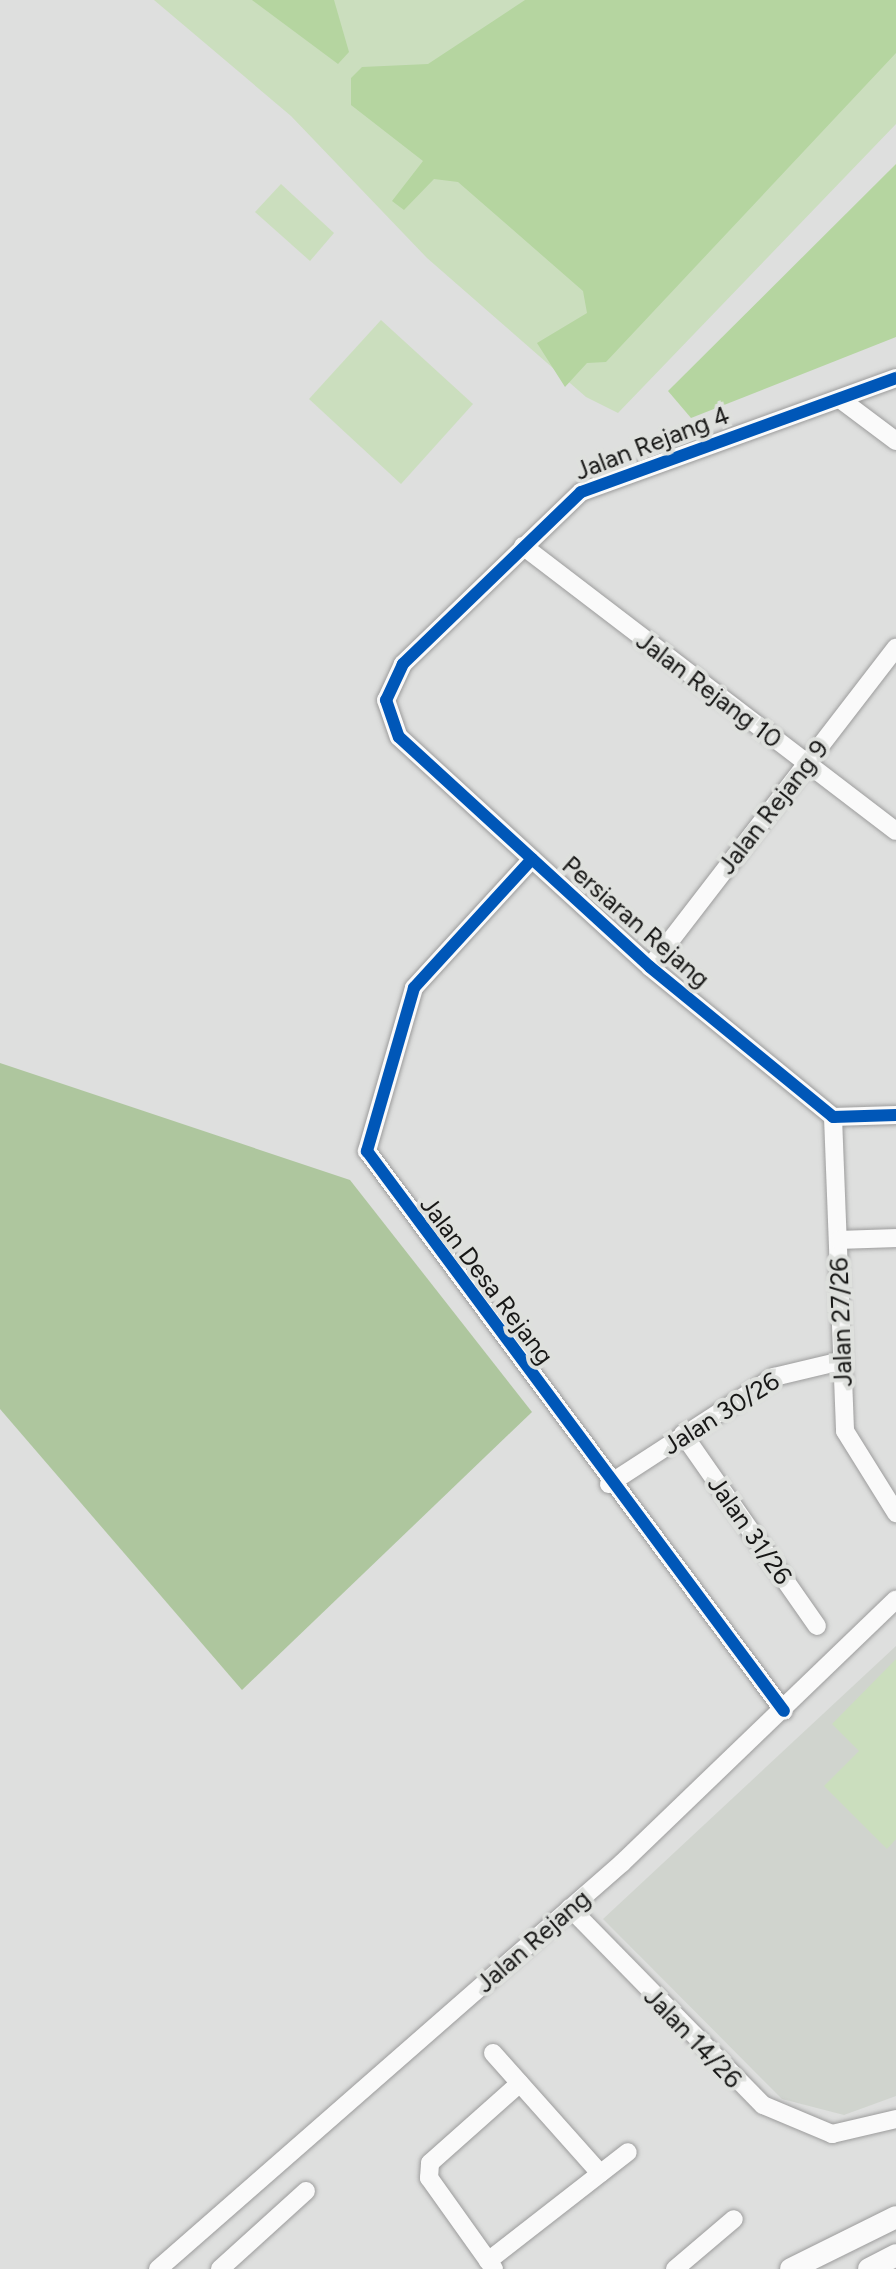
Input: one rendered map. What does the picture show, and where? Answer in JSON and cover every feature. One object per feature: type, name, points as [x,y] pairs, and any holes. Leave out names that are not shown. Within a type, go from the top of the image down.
[{"type":"main road","points":[[791,2269],[896,2217]]},
{"type":"main road","points":[[869,2269],[896,2255]]},
{"type":"street","name":"Jalan Rejang 4","points":[[386,700],[403,664],[546,524],[592,486],[896,378]]},
{"type":"street","points":[[840,399],[896,441]]},
{"type":"street","points":[[518,551],[548,566],[546,524]]},
{"type":"street","name":"Jalan Rejang 10","points":[[548,566],[896,831]]},
{"type":"street","name":"Jalan Rejang 9","points":[[650,967],[896,648]]},
{"type":"street","name":"Persiaran Rejang","points":[[386,700],[400,737],[650,967],[833,1117]]},
{"type":"street","name":"Jalan Desa Rejang","points":[[532,860],[414,988],[367,1151],[609,1484],[784,1711]]},
{"type":"street","points":[[833,1117],[894,1112]]},
{"type":"street","name":"Jalan 27/26","points":[[833,1117],[845,1431],[896,1513]]},
{"type":"street","points":[[839,1240],[896,1238]]},
{"type":"street","name":"Jalan 30/26","points":[[609,1484],[774,1377],[841,1361]]},
{"type":"street","name":"Jalan 31/26","points":[[684,1434],[817,1626]]},
{"type":"street","name":"Jalan Rejang","points":[[158,2269],[570,1908],[784,1711],[896,1600]]},
{"type":"street","name":"Jalan 14/26","points":[[570,1908],[763,2105],[812,2132],[896,2119]]},
{"type":"street","points":[[493,2054],[600,2173]]},
{"type":"street","points":[[520,2083],[430,2163],[429,2178],[491,2265],[628,2152]]},
{"type":"street","points":[[220,2269],[306,2191]]},
{"type":"street","points":[[675,2269],[734,2219]]},
{"type":"shaded area","points":[[154,0],[896,0],[896,124],[618,413],[586,397],[427,258],[291,116]]},
{"type":"shaded area","points":[[252,0],[334,0],[349,52],[338,64]]},
{"type":"shaded area","points":[[525,0],[896,0],[896,53],[606,362],[587,363],[565,387],[537,343],[587,313],[583,291],[458,182],[434,179],[404,210],[392,201],[423,161],[351,105],[351,78],[362,67],[428,64]]},
{"type":"shaded area","points":[[896,164],[896,337],[691,418],[668,391]]},
{"type":"shaded area","points":[[281,184],[334,233],[310,261],[255,212]]},
{"type":"shaded area","points":[[381,320],[473,404],[401,484],[309,399]]},
{"type":"shaded area","points":[[0,1063],[350,1180],[532,1412],[242,1690],[0,1409]]},
{"type":"shaded area","points":[[896,1646],[896,2096],[844,2115],[782,2099],[603,1919]]},
{"type":"shaded area","points":[[896,1659],[896,1839],[887,1849],[824,1786],[859,1751],[832,1724]]},
{"type":"cycle path","points":[[896,378],[581,492],[403,664],[386,700],[399,737],[650,967],[833,1117],[896,1115]]},
{"type":"cycle path","points":[[532,859],[414,988],[367,1151],[784,1711]]}]
